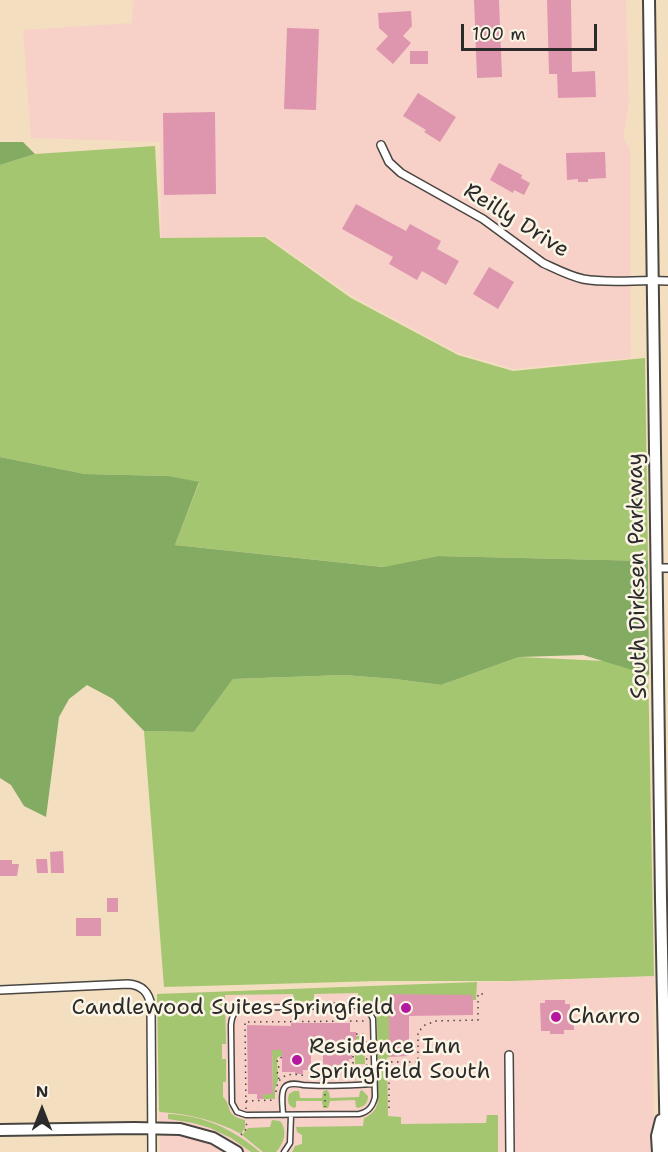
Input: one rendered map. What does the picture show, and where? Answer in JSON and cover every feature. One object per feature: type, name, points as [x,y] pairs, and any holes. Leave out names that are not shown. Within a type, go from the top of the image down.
[{"type":"main road","name":"South Dirksen Parkway","points":[[649,4],[653,280],[663,568],[666,1152]]},
{"type":"main road","points":[[658,1152],[657,1136],[665,1105]]},
{"type":"main road","points":[[0,1130],[180,1129],[213,1138],[237,1152]]},
{"type":"street","name":"Reilly Drive","points":[[381,145],[389,162],[401,173],[483,219],[543,263],[569,275],[594,280],[668,282]]},
{"type":"street","points":[[0,990],[128,984],[137,985],[148,993],[151,1006],[152,1152]]},
{"type":"street","points":[[509,1055],[510,1152]]},
{"type":"lane","points":[[362,1007],[368,1010],[373,1019],[374,1084],[372,1107],[364,1113],[283,1115],[237,1112],[233,1106],[232,1018],[240,1009],[362,1007]]},
{"type":"lane","points":[[283,1115],[283,1092],[287,1085],[374,1084]]},
{"type":"lane","points":[[284,1152],[290,1143],[291,1115]]},
{"type":"path","points":[[478,1025],[478,994],[485,994]]},
{"type":"path","points":[[246,1101],[276,1100],[276,1086],[279,1080],[286,1076],[303,1073],[318,1079],[325,1078],[325,1070],[367,1070],[366,1020],[245,1022],[246,1110]]},
{"type":"path","points":[[389,1108],[389,1062],[418,1062],[418,1032],[425,1025],[436,1020],[478,1020]]},
{"type":"path","points":[[356,1034],[366,1034]]},
{"type":"path","points":[[350,1070],[353,1066],[353,1047]]},
{"type":"path","points":[[279,1080],[278,1060],[282,1057]]},
{"type":"path","points":[[325,1090],[325,1108]]},
{"type":"path","points":[[241,1136],[247,1128],[246,1120]]},
{"type":"shaded area","points":[[133,0],[626,0],[629,104],[623,138],[630,148],[631,358],[513,369],[456,352],[352,296],[266,236],[161,238],[160,142],[31,138],[23,30],[132,23]]},
{"type":"shaded area","points":[[654,976],[655,1152],[160,1152],[157,994]]},
{"type":"green space","points":[[0,142],[23,142],[35,154],[0,165]]},
{"type":"green space","points":[[155,146],[160,238],[265,237],[351,298],[458,355],[513,371],[645,358],[648,561],[438,556],[384,567],[175,545],[199,483],[169,476],[85,474],[0,457],[0,165],[35,154]]},
{"type":"green space","points":[[0,457],[85,474],[169,476],[199,482],[175,545],[383,567],[438,556],[648,561],[649,675],[583,655],[519,657],[441,685],[344,675],[233,679],[194,732],[144,731],[113,699],[87,685],[69,699],[59,717],[46,817],[24,806],[11,785],[0,778]]},
{"type":"green space","points":[[519,657],[648,663],[654,976],[164,987],[144,731],[194,732],[233,679],[344,675],[441,685]]},
{"type":"green space","points":[[477,982],[476,1000],[473,1000],[472,995],[389,995],[388,1116],[401,1117],[401,1124],[486,1123],[487,1115],[498,1115],[498,1152],[292,1152],[295,1146],[302,1144],[302,1135],[297,1132],[296,1127],[363,1126],[364,1118],[376,1108],[378,1102],[377,1019],[371,1007],[358,1000],[358,993],[314,994],[312,1001],[295,1002],[293,994],[225,995],[226,1044],[222,1044],[222,1059],[226,1059],[226,1082],[223,1082],[223,1097],[231,1113],[245,1120],[245,1128],[241,1134],[202,1118],[159,1111],[157,994]]},
{"type":"green space","points":[[356,1036],[364,1036],[365,1064],[355,1064],[355,1047],[351,1047],[348,1051],[341,1051],[341,1046],[356,1042]]},
{"type":"green space","points":[[272,1050],[282,1050],[282,1056],[277,1059],[278,1080],[275,1099],[263,1099],[263,1094],[273,1094]]},
{"type":"green space","points":[[327,1090],[330,1098],[359,1097],[362,1090],[368,1096],[367,1101],[358,1108],[355,1100],[330,1101],[328,1108],[323,1108],[322,1101],[296,1101],[294,1108],[288,1103],[289,1094],[294,1091],[299,1091],[300,1098],[322,1098],[323,1091]]},
{"type":"green space","points":[[168,1114],[205,1120],[239,1136],[260,1152],[251,1152],[231,1138],[210,1128],[168,1119]]},
{"type":"green space","points":[[272,1120],[280,1121],[284,1129],[283,1141],[276,1152],[263,1152],[242,1135],[248,1128],[270,1127]]},
{"type":"building","points":[[474,0],[499,0],[502,77],[477,78]]},
{"type":"building","points":[[547,0],[571,0],[572,72],[595,71],[596,97],[558,98],[557,74],[549,74]]},
{"type":"building","points":[[411,11],[412,26],[403,36],[411,43],[393,64],[376,49],[388,36],[379,28],[378,13]]},
{"type":"building","points":[[287,28],[319,29],[316,110],[284,109]]},
{"type":"building","points":[[410,51],[428,51],[428,64],[410,64]]},
{"type":"building","points":[[418,93],[456,117],[440,142],[403,116]]},
{"type":"building","points":[[215,112],[216,194],[164,195],[163,113]]},
{"type":"building","points":[[605,152],[606,178],[588,179],[588,182],[578,182],[578,179],[567,180],[566,153]]},
{"type":"building","points":[[499,163],[522,175],[521,178],[530,183],[524,195],[514,190],[513,193],[490,180]]},
{"type":"building","points":[[356,204],[406,231],[410,224],[441,241],[437,249],[459,261],[446,285],[422,271],[417,280],[389,264],[393,257],[342,229]]},
{"type":"building","points":[[489,267],[514,282],[498,309],[473,294]]},
{"type":"building","points":[[63,851],[64,873],[51,873],[50,852]]},
{"type":"building","points":[[36,859],[47,859],[48,873],[37,873]]},
{"type":"building","points":[[0,860],[12,860],[12,864],[19,864],[17,876],[0,876]]},
{"type":"building","points":[[107,898],[118,898],[118,912],[107,912]]},
{"type":"building","points":[[76,918],[101,918],[101,936],[76,936]]},
{"type":"building","points":[[389,994],[473,995],[473,1015],[409,1016],[409,1056],[389,1057]]},
{"type":"building","points":[[545,1000],[565,1000],[565,1004],[570,1004],[570,1008],[574,1008],[574,1030],[564,1030],[564,1034],[550,1034],[550,1031],[541,1031],[540,1003],[545,1003]]},
{"type":"building","name":"Residence Inn Springfield South","points":[[291,1023],[350,1023],[350,1032],[356,1032],[356,1042],[351,1042],[351,1046],[341,1046],[341,1051],[352,1051],[349,1066],[337,1066],[337,1069],[323,1067],[323,1050],[311,1050],[313,1070],[303,1070],[303,1074],[282,1072],[282,1050],[272,1050],[273,1094],[263,1094],[263,1099],[257,1099],[257,1094],[248,1094],[247,1025],[291,1026]]},
{"type":"place","name":"Candlewood Suites Springfield","points":[[406,1008]]},
{"type":"place","name":"Charro","points":[[556,1017]]},
{"type":"place","name":"Residence Inn Springfield South","points":[[297,1060]]}]
